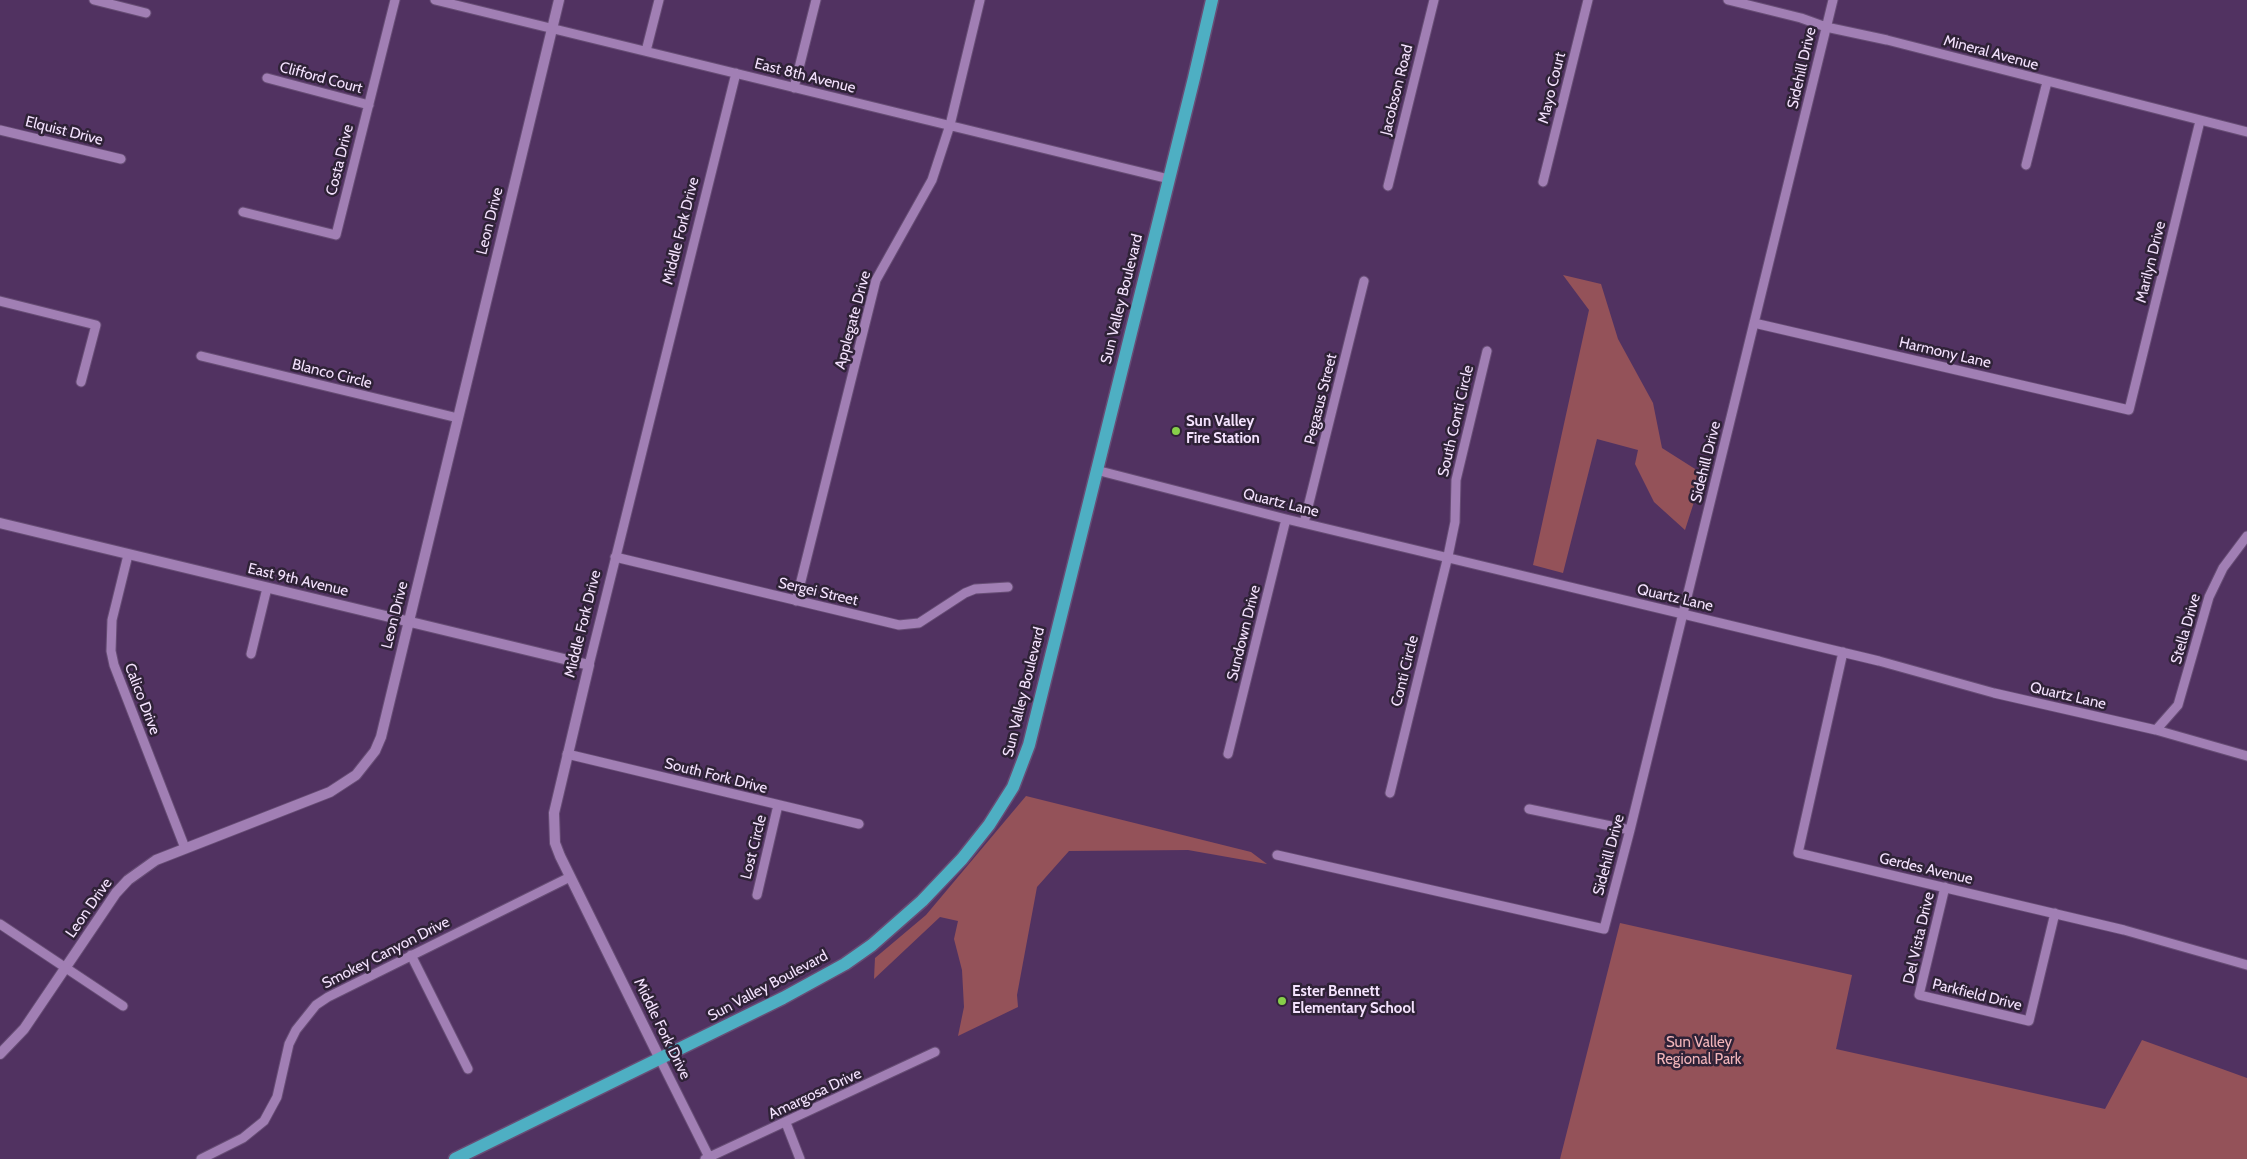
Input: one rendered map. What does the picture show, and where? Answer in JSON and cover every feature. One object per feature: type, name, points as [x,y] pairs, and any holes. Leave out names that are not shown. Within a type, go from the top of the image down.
[{"type":"main road","name":"Sun Valley Boulevard","points":[[455,1159],[817,981],[872,945],[899,922],[944,879],[989,825],[1016,781],[1029,746],[1212,0]]},
{"type":"street","points":[[94,0],[146,12]]},
{"type":"street","name":"Costa Drive","points":[[243,212],[336,235],[395,0]]},
{"type":"street","name":"East 8th Avenue","points":[[435,0],[1169,179]]},
{"type":"street","name":"Leon Drive","points":[[0,1054],[18,1038],[116,893],[128,880],[156,860],[330,792],[356,775],[367,763],[381,737],[559,0]]},
{"type":"street","points":[[646,51],[659,0]]},
{"type":"street","points":[[794,88],[816,0]]},
{"type":"street","name":"Applegate Drive","points":[[796,601],[876,280],[932,180],[950,125],[980,0]]},
{"type":"street","name":"Jacobson Road","points":[[1388,186],[1434,0]]},
{"type":"street","name":"Mayo Court","points":[[1543,182],[1588,0]]},
{"type":"street","name":"Mineral Avenue","points":[[1728,0],[1801,18],[1826,28],[1887,40],[2247,132]]},
{"type":"street","name":"Sidehill Drive","points":[[1276,855],[1604,929],[1683,615],[1832,0]]},
{"type":"street","name":"Middle Fork Drive","points":[[707,1158],[570,877],[558,850],[553,828],[554,813],[567,754],[736,73]]},
{"type":"street","name":"Clifford Court","points":[[267,78],[368,105]]},
{"type":"street","points":[[2026,165],[2047,82]]},
{"type":"street","name":"Marilyn Drive","points":[[2129,410],[2200,121]]},
{"type":"street","name":"Elquist Drive","points":[[0,130],[121,159]]},
{"type":"street","name":"Pegasus Street","points":[[1304,523],[1364,281]]},
{"type":"street","points":[[0,301],[96,325],[81,382]]},
{"type":"street","name":"Harmony Lane","points":[[1754,323],[2129,410]]},
{"type":"street","name":"South Conti Circle","points":[[1448,556],[1455,522],[1456,480],[1487,351]]},
{"type":"street","name":"Blanco Circle","points":[[201,356],[458,418]]},
{"type":"street","name":"Quartz Lane","points":[[1096,470],[1286,519],[1448,556],[1683,615],[1843,652],[1994,693],[2156,730],[2247,756]]},
{"type":"street","name":"Sundown Drive","points":[[1228,754],[1286,519]]},
{"type":"street","name":"East 9th Avenue","points":[[0,523],[589,665]]},
{"type":"street","name":"Stella Drive","points":[[2156,730],[2178,705],[2209,597],[2223,568],[2247,536]]},
{"type":"street","name":"Calico Drive","points":[[128,555],[112,620],[111,651],[114,665],[185,848]]},
{"type":"street","name":"Conti Circle","points":[[1390,793],[1448,556]]},
{"type":"street","name":"Sergei Street","points":[[615,557],[899,625],[910,625],[929,619],[970,591],[1008,587]]},
{"type":"street","points":[[251,654],[267,588]]},
{"type":"street","name":"Gerdes Avenue","points":[[1843,652],[1798,854],[2124,930],[2247,966]]},
{"type":"street","name":"South Fork Drive","points":[[567,754],[859,824]]},
{"type":"street","name":"Lost Circle","points":[[757,895],[778,805]]},
{"type":"street","points":[[1529,809],[1630,830]]},
{"type":"street","name":"Smokey Canyon Drive","points":[[201,1159],[243,1138],[264,1121],[277,1097],[289,1044],[301,1023],[316,1005],[328,997],[570,877]]},
{"type":"street","name":"Del Vista Drive","points":[[1919,995],[1945,888]]},
{"type":"street","name":"Parkfield Drive","points":[[1919,995],[2029,1021],[2054,913]]},
{"type":"street","points":[[0,924],[123,1006]]},
{"type":"street","points":[[411,956],[468,1069]]},
{"type":"street","name":"Amargosa Drive","points":[[707,1158],[936,1052]]},
{"type":"street","points":[[786,1123],[800,1159]]},
{"type":"green space","points":[[1563,275],[1601,284],[1618,339],[1653,403],[1662,448],[1703,474],[1685,530],[1654,502],[1635,464],[1638,450],[1597,439],[1563,573],[1533,565],[1589,310]]},
{"type":"green space","points":[[1026,796],[1251,852],[1267,864],[1188,850],[1069,851],[1037,887],[1017,995],[1018,1007],[958,1036],[964,1007],[962,970],[954,939],[958,921],[940,917],[874,979],[875,958],[926,915]]},
{"type":"green space","name":"Sun Valley Regional Park","points":[[1620,923],[1852,975],[1836,1049],[2105,1109],[2142,1040],[2247,1078],[2247,1159],[1560,1159]]},
{"type":"place","name":"Sun Valley Fire Station","points":[[1176,431]]},
{"type":"place","name":"Ester Bennett Elementary School","points":[[1282,1001]]}]
